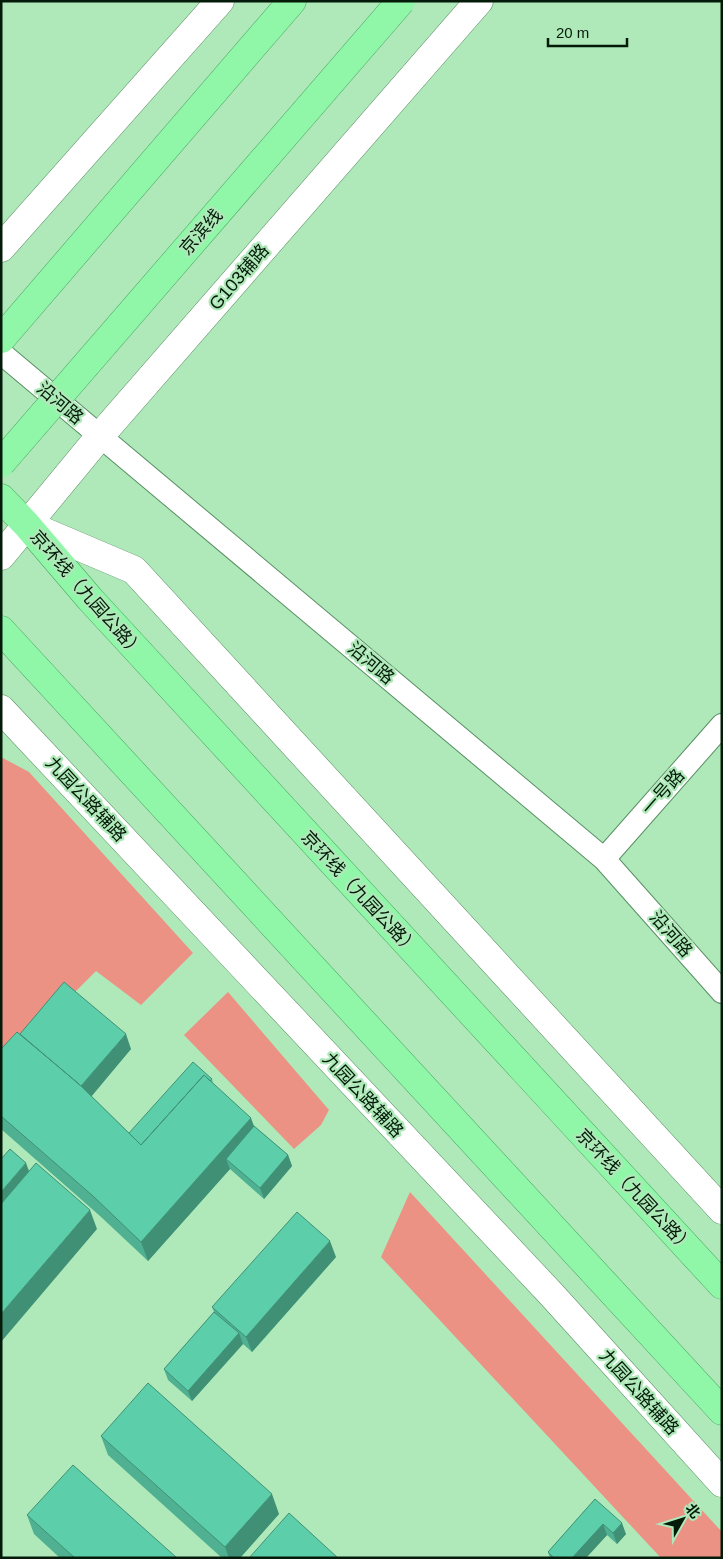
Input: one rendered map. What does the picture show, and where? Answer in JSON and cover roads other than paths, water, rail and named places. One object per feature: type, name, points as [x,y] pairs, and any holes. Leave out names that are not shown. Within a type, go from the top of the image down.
[{"type":"highway","points":[[1,339],[292,1]]},
{"type":"highway","name":"京滨线","points":[[1,462],[402,1]]},
{"type":"highway","name":"京环线（九园公路）","points":[[1,498],[26,524],[97,607],[722,1285]]},
{"type":"highway","points":[[1,630],[722,1412]]},
{"type":"street","points":[[1,248],[220,1]]},
{"type":"street","name":"G103辅路","points":[[1,556],[100,436],[479,1]]},
{"type":"street","name":"沿河路","points":[[1,353],[604,859],[722,992]]},
{"type":"street","points":[[26,524],[134,570],[722,1210]]},
{"type":"street","name":"九园公路辅路","points":[[1,709],[552,1295],[722,1484]]},
{"type":"street","name":"一号路","points":[[604,859],[722,725]]}]
